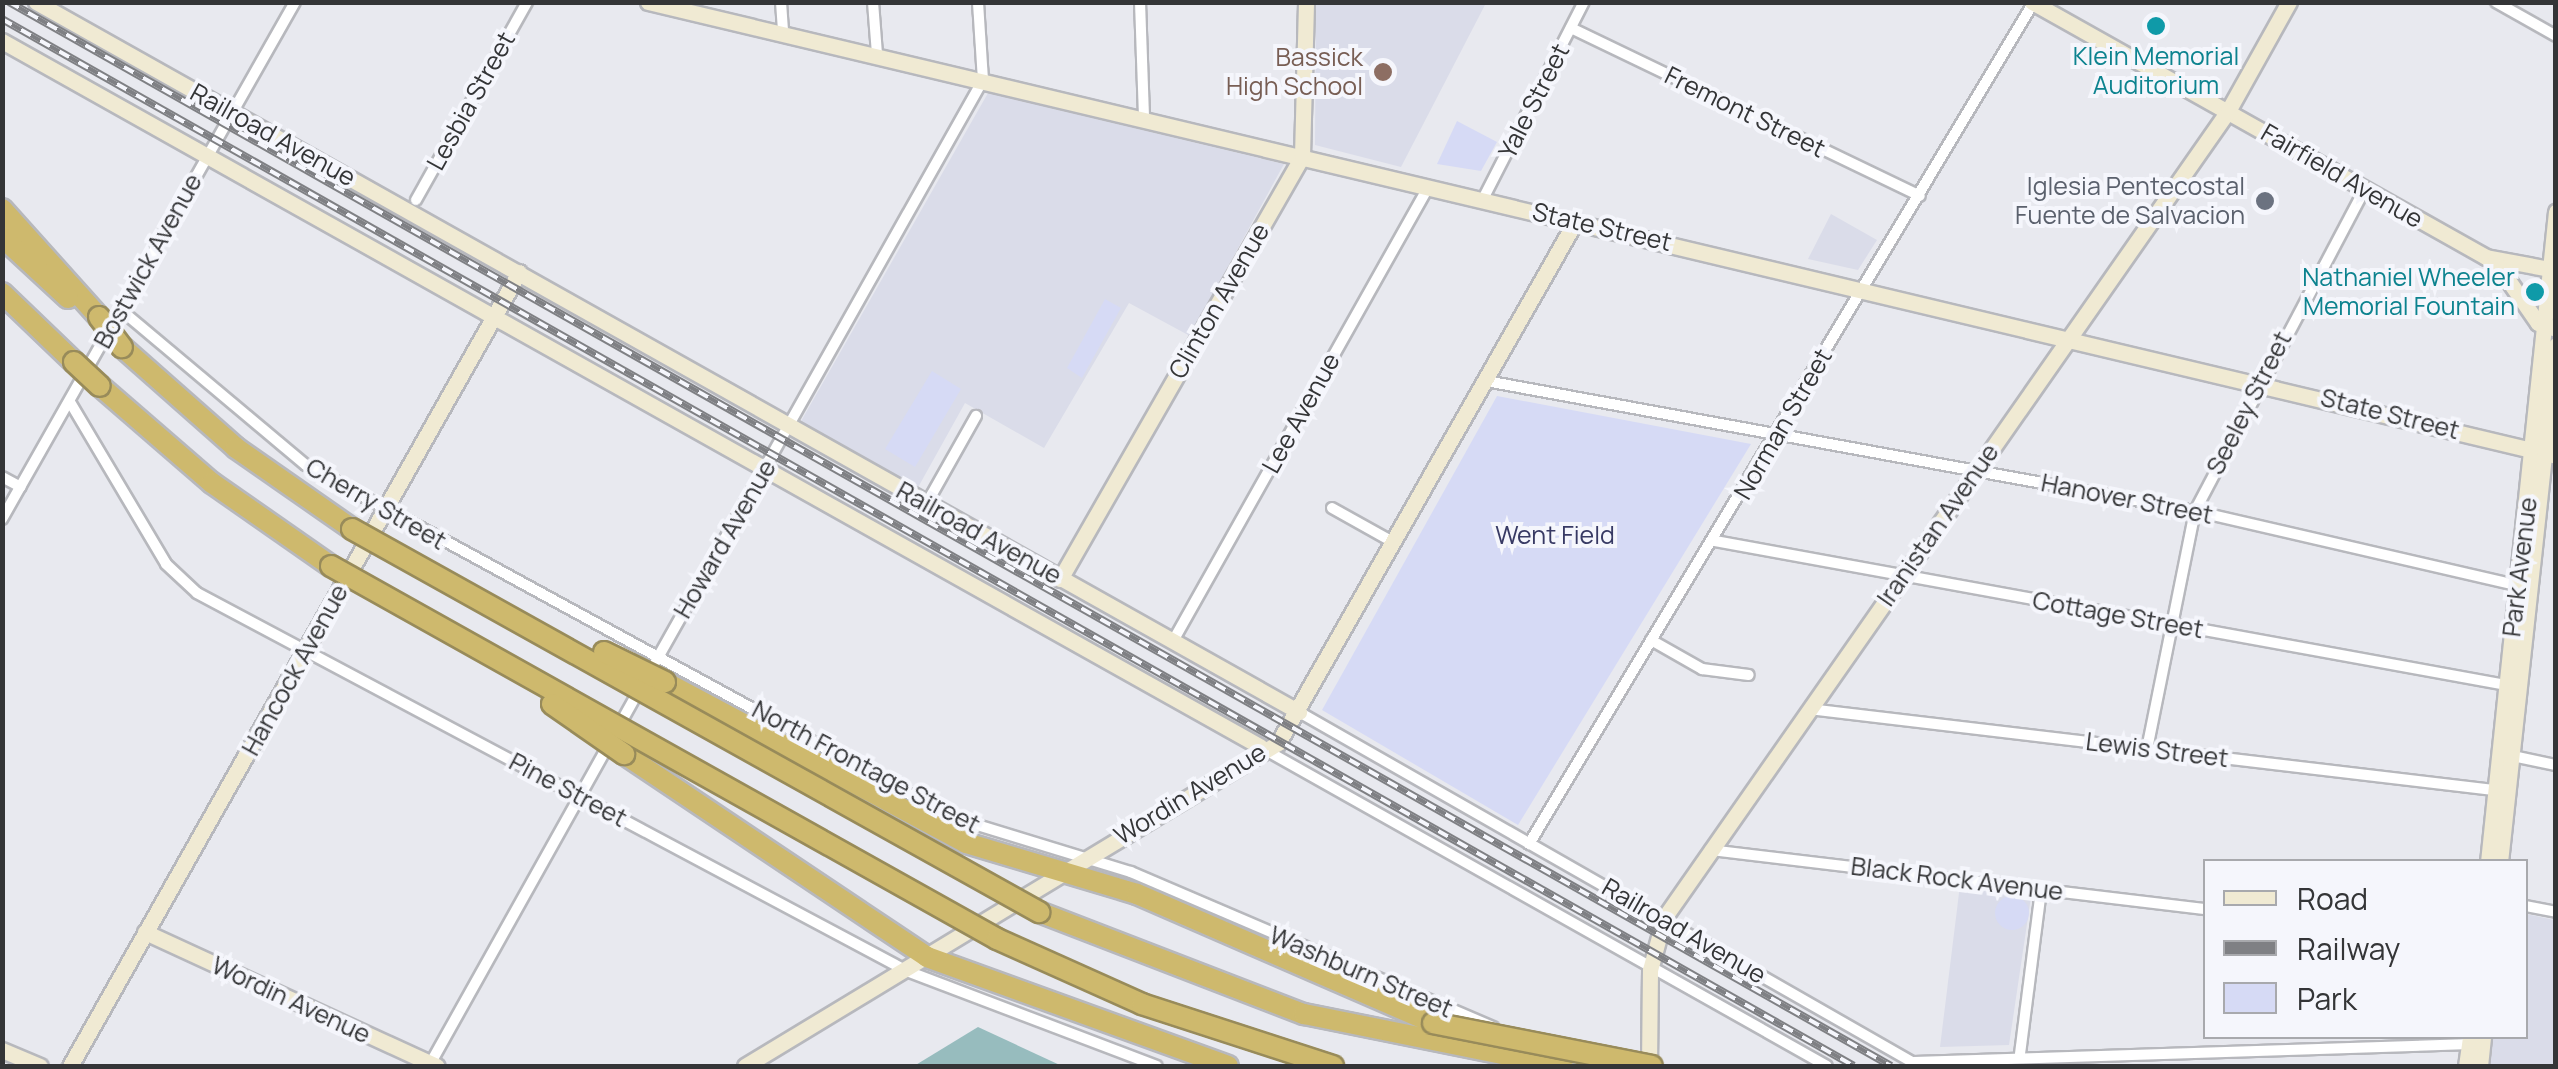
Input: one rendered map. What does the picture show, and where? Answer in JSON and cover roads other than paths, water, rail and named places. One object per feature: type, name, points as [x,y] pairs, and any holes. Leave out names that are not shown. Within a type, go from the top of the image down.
[{"type":"highway","points":[[2,210],[122,347],[236,448],[352,529],[995,890],[1139,957],[1341,1024],[1563,1066]]},
{"type":"highway","points":[[2,238],[97,320]]},
{"type":"highway","points":[[2,292],[100,386],[212,483],[331,566],[1036,958],[1177,1018],[1333,1066]]},
{"type":"highway","points":[[2,308],[74,362]]},
{"type":"highway","points":[[580,658],[604,652],[952,836],[1072,865],[1434,1022],[1650,1065]]},
{"type":"highway","points":[[486,655],[624,754],[927,957],[1228,1066]]},
{"type":"street","name":"Railroad Avenue","points":[[36,2],[1664,918],[1916,1064]]},
{"type":"street","name":"Bostwick Avenue","points":[[2,519],[295,2]]},
{"type":"street","name":"Lesbia Street","points":[[416,200],[527,2]]},
{"type":"street","name":"State Street","points":[[648,2],[2256,380],[2545,453]]},
{"type":"street","points":[[781,2],[782,33]]},
{"type":"street","points":[[873,2],[876,54]]},
{"type":"street","points":[[978,2],[983,80]]},
{"type":"street","points":[[1140,2],[1144,118]]},
{"type":"street","name":"Clinton Avenue","points":[[1060,579],[1302,156],[1306,2]]},
{"type":"street","name":"Yale Street","points":[[1483,199],[1584,2]]},
{"type":"street","name":"Iranistan Avenue","points":[[1650,1065],[1650,970],[1664,918],[2228,112],[2289,2]]},
{"type":"street","points":[[2496,2],[2556,36]]},
{"type":"street","name":"Fairfield Avenue","points":[[2033,3],[2495,261],[2552,271]]},
{"type":"street","name":"Norman Street","points":[[1529,844],[1715,541],[2033,3]]},
{"type":"street","name":"Fremont Street","points":[[1571,28],[1920,196]]},
{"type":"street","name":"Railroad Avenue","points":[[2,41],[1650,970],[1828,1066]]},
{"type":"street","name":"Howard Avenue","points":[[432,1065],[983,80]]},
{"type":"street","name":"Lee Avenue","points":[[1173,641],[1429,186]]},
{"type":"street","name":"Seeley Street","points":[[2147,748],[2195,511],[2256,380],[2365,189]]},
{"type":"street","name":"Park Avenue","points":[[2545,453],[2556,212]]},
{"type":"street","name":"Wordin Avenue","points":[[745,1066],[907,970],[1260,747],[1278,743],[1575,222]]},
{"type":"street","name":"Fairfield Avenue","points":[[2495,261],[2550,328]]},
{"type":"street","name":"Hancock Avenue","points":[[70,1066],[519,272]]},
{"type":"street","name":"Cherry Street","points":[[121,310],[254,426],[384,512],[657,658]]},
{"type":"street","name":"Park Avenue","points":[[2489,859],[2501,791],[2556,345]]},
{"type":"street","name":"Hanover Street","points":[[1486,380],[2195,511],[2524,587]]},
{"type":"street","name":"Pine Street","points":[[70,402],[166,564],[197,593],[907,970],[1157,1066]]},
{"type":"street","points":[[927,504],[976,416]]},
{"type":"street","points":[[2,477],[21,487]]},
{"type":"street","points":[[1332,508],[1395,542]]},
{"type":"street","name":"Cottage Street","points":[[1715,541],[2514,687]]},
{"type":"street","points":[[1651,640],[1702,670],[1749,675]]},
{"type":"street","name":"North Frontage Street","points":[[657,658],[951,817],[1072,865]]},
{"type":"street","name":"Lewis Street","points":[[1808,708],[2501,791]]},
{"type":"street","points":[[2505,754],[2556,765]]},
{"type":"street","name":"Park Avenue","points":[[2500,859],[2501,791]]},
{"type":"street","name":"Black Rock Avenue","points":[[1709,850],[2203,908]]},
{"type":"street","name":"Washburn Street","points":[[1072,865],[1517,1037],[1650,1065]]},
{"type":"street","points":[[2020,1054],[2041,890]]},
{"type":"street","points":[[2528,906],[2556,912]]},
{"type":"street","name":"Wordin Avenue","points":[[145,932],[432,1065]]},
{"type":"street","points":[[1916,1064],[2020,1054],[2476,1040]]},
{"type":"street","points":[[2466,1066],[2476,1040]]},
{"type":"street","points":[[2476,1040],[2480,1066]]},
{"type":"street","points":[[2,1050],[40,1066]]},
{"type":"railway","points":[[9,2],[1891,1066]]},
{"type":"railway","points":[[2,19],[1854,1066]]},
{"type":"place","name":"Klein Memorial Auditorium","points":[[2156,26]]},
{"type":"place","name":"Bassick High School","points":[[1383,72]]},
{"type":"place","name":"Iglesia Pentecostal Fuente de Salvacion","points":[[2265,201]]},
{"type":"place","name":"Nathaniel Wheeler Memorial Fountain","points":[[2535,292]]},
{"type":"park label","name":"Went Field","points":[[1555,535]]}]
